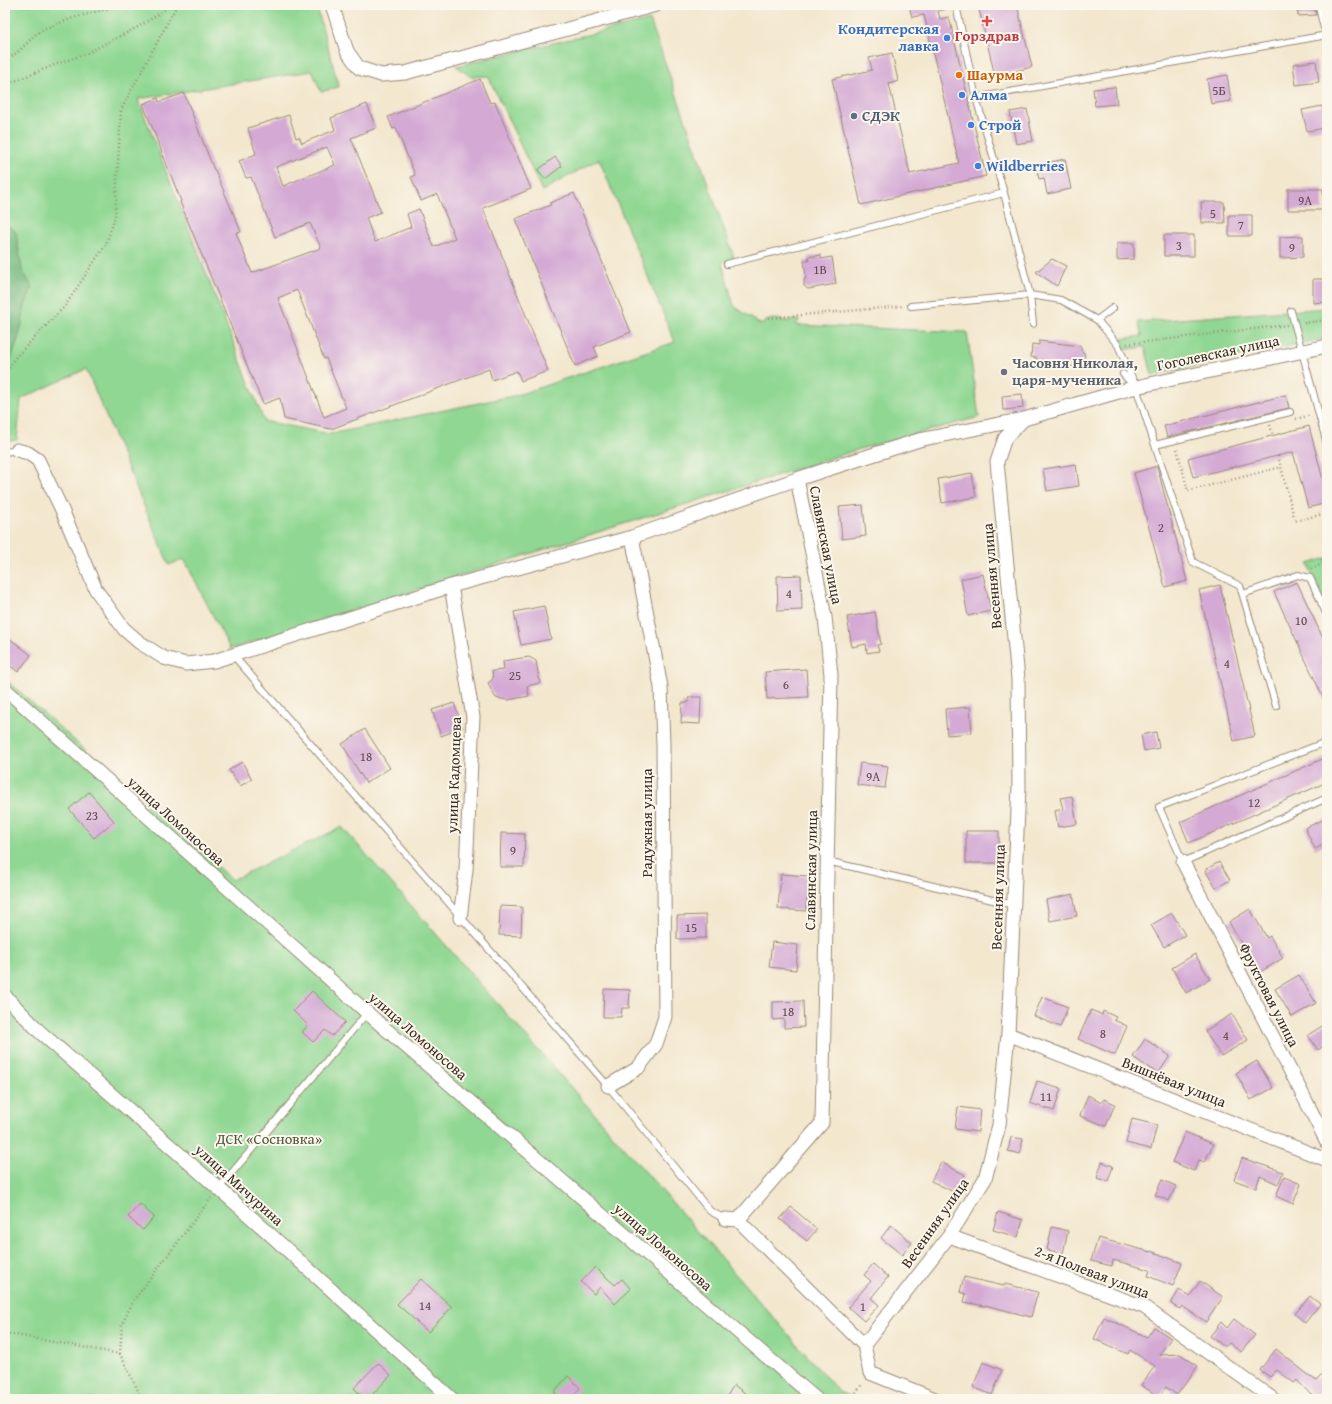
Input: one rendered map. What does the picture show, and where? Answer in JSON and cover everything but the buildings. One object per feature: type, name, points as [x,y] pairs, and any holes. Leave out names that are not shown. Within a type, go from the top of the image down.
[{"type":"street","points":[[332,5],[347,51],[359,68],[381,75],[405,73],[653,5]]},
{"type":"street","points":[[1322,5],[1327,26]]},
{"type":"street","name":"Гоголевская улица","points":[[11,451],[28,454],[38,460],[62,510],[96,590],[124,629],[164,658],[186,664],[214,661],[451,586],[632,537],[797,479],[919,440],[998,422],[1024,419],[1136,387],[1327,346]]},
{"type":"street","name":"Весенняя улица","points":[[864,1345],[949,1236],[985,1179],[999,1125],[1008,1034],[1019,787],[1018,680],[997,462],[1005,438],[1024,419]]},
{"type":"street","name":"Славянская улица","points":[[738,1220],[822,1123],[831,675],[825,618],[797,479]]},
{"type":"street","name":"Радужная улица","points":[[608,1086],[638,1068],[656,1044],[665,1017],[663,744],[661,687],[632,537]]},
{"type":"street","name":"улица Кадомцева","points":[[451,586],[473,718],[466,870],[460,918]]},
{"type":"street","name":"улица Ломоносова","points":[[5,689],[367,1013],[816,1399]]},
{"type":"street","name":"Фруктовая улица","points":[[1183,862],[1327,1142]]},
{"type":"street","name":"улица Мичурина","points":[[5,996],[40,1032],[218,1188],[452,1399]]},
{"type":"street","name":"Вишнёвая улица","points":[[1008,1034],[1327,1160]]},
{"type":"street","points":[[725,1218],[738,1220],[864,1345],[870,1373],[935,1399]]},
{"type":"street","name":"2-я Полевая улица","points":[[949,1236],[1144,1307],[1273,1399]]},
{"type":"lane","points":[[956,5],[976,98],[1004,193],[1030,295],[1033,324]]},
{"type":"lane","points":[[976,98],[1327,35]]},
{"type":"lane","points":[[727,264],[1004,193]]},
{"type":"lane","points":[[911,306],[1030,295],[1061,300],[1097,320],[1118,345],[1136,387],[1193,562],[1240,586],[1276,706]]},
{"type":"lane","points":[[1097,320],[1113,308]]},
{"type":"lane","points":[[1292,311],[1327,444]]},
{"type":"lane","points":[[1123,374],[1136,387]]},
{"type":"lane","points":[[1155,445],[1290,412]]},
{"type":"lane","points":[[1243,594],[1298,575],[1310,578],[1327,615]]},
{"type":"lane","points":[[233,655],[460,918],[608,1086],[710,1211],[725,1218]]},
{"type":"lane","points":[[1327,744],[1326,742],[1159,806],[1183,862],[1327,798]]},
{"type":"lane","points":[[827,861],[1014,905]]},
{"type":"lane","points":[[218,1188],[367,1013]]},
{"type":"path","points":[[5,61],[20,51],[36,34],[46,28],[73,18],[121,5]]},
{"type":"path","points":[[5,85],[85,54],[144,23],[171,5]]},
{"type":"path","points":[[5,375],[14,359],[65,306],[106,244],[115,217],[121,110],[177,5]]},
{"type":"path","points":[[768,318],[911,306]]},
{"type":"path","points":[[1118,345],[1327,320]]},
{"type":"path","points":[[1270,425],[1273,436]]},
{"type":"path","points":[[1177,450],[1188,491],[1281,467]]},
{"type":"path","points":[[1278,456],[1295,521],[1327,513]]},
{"type":"path","points":[[142,1399],[120,1354],[122,1324],[134,1300],[218,1188]]},
{"type":"path","points":[[5,1333],[120,1354]]},
{"type":"path","points":[[851,1399],[870,1373]]},
{"type":"green space","points":[[5,5],[316,5],[339,87],[321,92],[312,71],[138,99],[264,421],[330,434],[517,395],[675,342],[599,159],[542,191],[488,76],[471,77],[456,66],[650,20],[734,257],[722,263],[734,306],[760,324],[764,324],[764,322],[771,319],[777,319],[785,321],[799,320],[795,325],[967,332],[979,417],[860,449],[230,649],[184,559],[169,565],[86,369],[21,399],[17,440],[5,442]]},
{"type":"green space","points":[[5,223],[16,232],[22,270],[32,287],[25,306],[20,333],[8,368],[5,370]]},
{"type":"green space","points":[[1327,308],[1327,338],[1152,375],[1145,347],[1123,350],[1120,339],[1142,336],[1138,322]]},
{"type":"green space","points":[[1327,558],[1327,606],[1308,564]]},
{"type":"green space","name":"ДСК «Сосновка»","points":[[5,679],[232,880],[342,827],[839,1392],[858,1399],[5,1399]]},
{"type":"place","name":"Горздрав","points":[[987,21]]},
{"type":"place","name":"Кондитерская лавка","points":[[947,38]]},
{"type":"place","name":"Шаурма","points":[[959,75]]},
{"type":"place","name":"Алма","points":[[962,95]]},
{"type":"place","name":"СДЭК","points":[[854,116]]},
{"type":"place","name":"Строй","points":[[971,125]]},
{"type":"place","name":"Wildberries","points":[[978,166]]},
{"type":"place","name":"Часовня Николая, царя-мученика","points":[[1004,372]]}]
